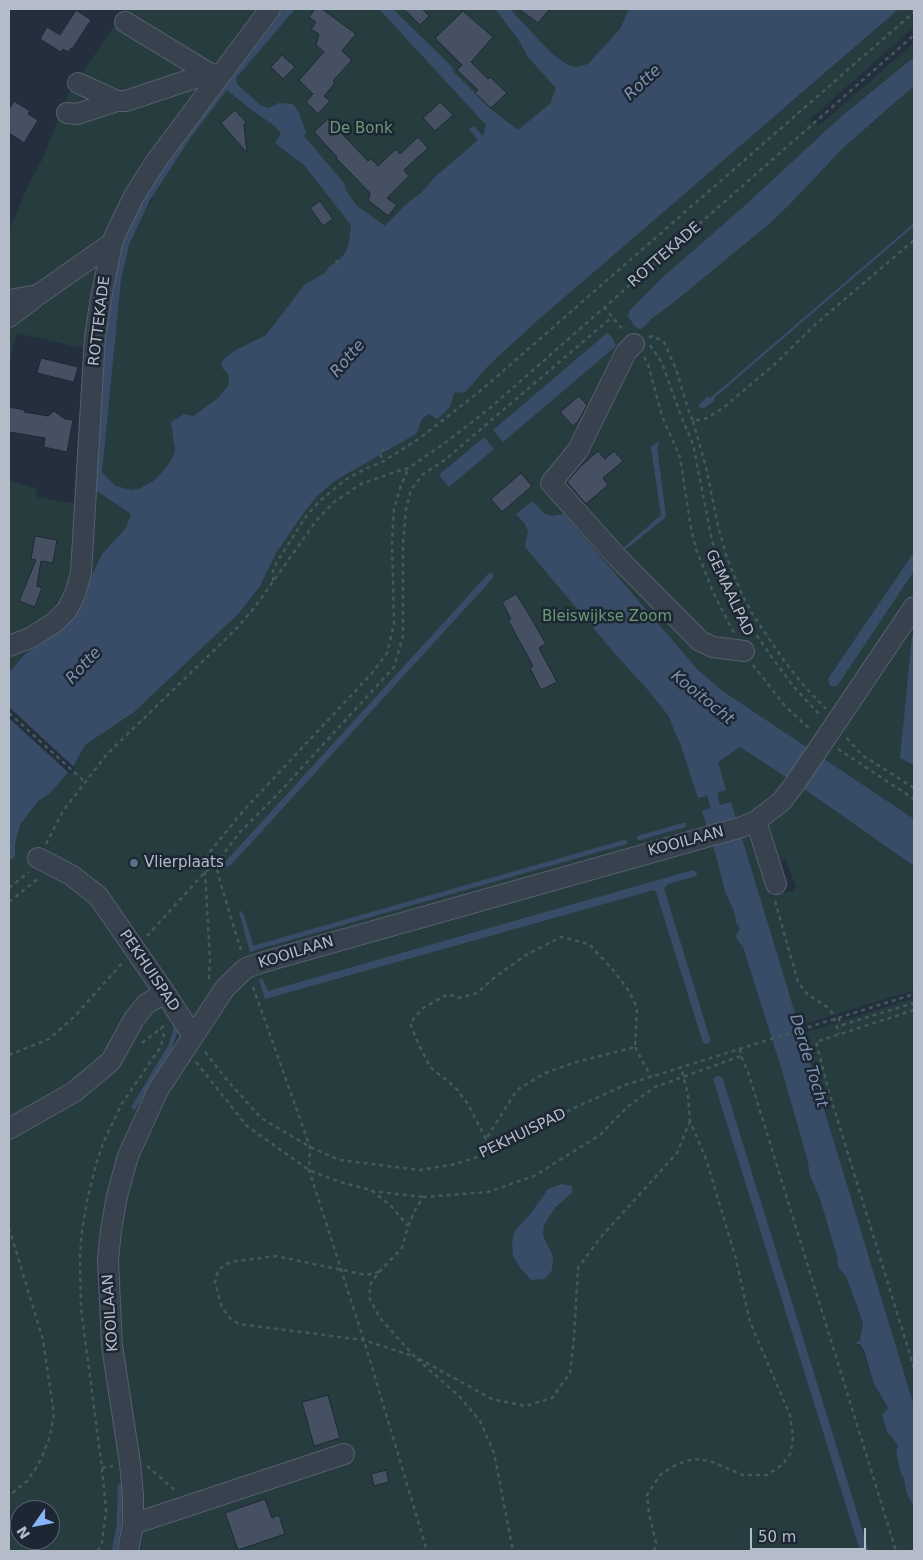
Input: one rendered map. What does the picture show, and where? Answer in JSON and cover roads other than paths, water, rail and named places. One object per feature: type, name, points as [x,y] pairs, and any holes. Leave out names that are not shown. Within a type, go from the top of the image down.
[{"type":"street","name":"ROTTEKADE","points":[[9,646],[30,638],[54,623],[66,610],[75,594],[81,573],[95,336],[112,243],[134,196],[157,160],[215,76],[270,9]]},
{"type":"street","points":[[125,22],[215,76]]},
{"type":"street","points":[[67,113],[77,114],[118,101],[126,101],[215,76]]},
{"type":"street","points":[[78,83],[118,101]]},
{"type":"street","points":[[9,317],[20,295],[112,243]]},
{"type":"street","points":[[634,344],[626,352],[578,450],[551,483],[618,558],[700,641],[713,648],[744,651]]},
{"type":"street","name":"KOOILAAN","points":[[128,1551],[133,1524],[133,1495],[112,1346],[108,1260],[111,1230],[117,1196],[128,1156],[158,1090],[225,988],[246,968],[749,824],[780,802],[794,784],[914,608]]},
{"type":"street","points":[[749,824],[776,884]]},
{"type":"street","name":"PEKHUISPAD","points":[[46,862],[71,875],[98,896],[193,1036]]},
{"type":"street","points":[[9,1129],[74,1092],[111,1061],[134,1019],[146,1004],[165,993]]},
{"type":"street","points":[[133,1524],[344,1454]]},
{"type":"water","name":"Rotte","points":[[282,9],[295,9],[236,78],[237,84],[260,105],[269,108],[279,103],[293,104],[298,111],[306,132],[304,136],[344,183],[346,190],[356,205],[385,226],[405,205],[422,192],[435,177],[478,140],[469,129],[474,126],[483,136],[486,125],[379,9],[393,9],[453,68],[452,70],[492,110],[518,130],[552,102],[551,100],[556,88],[528,57],[518,39],[495,9],[510,9],[552,54],[568,65],[576,67],[588,64],[620,29],[629,9],[899,9],[538,320],[490,364],[465,392],[454,393],[450,407],[437,419],[429,414],[422,419],[416,434],[336,480],[316,497],[276,553],[260,586],[240,612],[134,712],[85,745],[73,767],[50,793],[38,801],[20,825],[15,844],[15,857],[9,858],[9,672],[25,654],[56,631],[86,588],[102,554],[126,528],[131,514],[92,488],[104,332],[122,242],[142,201],[164,165],[269,29]],"holes":[[[227,90],[275,126],[281,134],[275,143],[304,165],[351,225],[346,252],[325,273],[305,284],[266,335],[234,351],[224,359],[221,364],[228,373],[229,384],[219,397],[193,416],[184,414],[171,422],[175,451],[166,468],[152,482],[140,488],[132,490],[116,486],[102,472],[121,281],[129,245],[150,200],[191,137]]]},
{"type":"water","points":[[914,57],[914,86],[843,148],[769,224],[645,326],[640,329],[635,327],[628,316],[630,310],[663,277],[740,210],[844,114]]},
{"type":"water","points":[[914,223],[914,226],[714,398],[715,400],[703,409],[698,406],[707,397],[710,398],[729,382]]},
{"type":"water","points":[[607,333],[612,337],[616,346],[503,442],[493,430]]},
{"type":"water","points":[[484,437],[494,449],[449,487],[439,475]]},
{"type":"water","points":[[658,442],[657,447],[666,515],[665,518],[625,550],[624,547],[661,515],[651,447]]},
{"type":"water","points":[[532,501],[545,514],[552,516],[564,514],[697,669],[721,690],[914,819],[914,866],[800,786],[740,747],[718,762],[726,790],[717,793],[720,805],[731,802],[914,1406],[914,1507],[906,1492],[904,1478],[900,1472],[896,1450],[898,1446],[887,1432],[882,1415],[888,1408],[874,1384],[864,1351],[860,1344],[855,1344],[860,1340],[863,1323],[846,1276],[837,1264],[838,1260],[820,1199],[809,1173],[808,1162],[782,1071],[743,947],[737,940],[736,935],[740,928],[736,923],[735,914],[725,891],[702,811],[711,808],[707,796],[698,798],[681,746],[668,715],[525,547],[528,532],[525,524],[516,514]]},
{"type":"water","points":[[914,552],[914,571],[837,686],[830,686],[828,679]]},
{"type":"water","points":[[489,573],[493,574],[493,578],[230,866],[226,867],[225,862]]},
{"type":"water","points":[[914,635],[914,765],[900,758],[912,637]]},
{"type":"water","points":[[693,870],[697,873],[696,876],[668,884],[664,888],[710,1039],[710,1042],[707,1044],[703,1043],[654,890],[265,999],[259,980],[262,978],[268,991]]},
{"type":"water","points":[[240,910],[244,915],[255,951],[250,952]]},
{"type":"water","points":[[717,1076],[723,1079],[869,1551],[860,1551],[713,1079]]},
{"type":"water","points":[[561,1184],[572,1186],[572,1193],[555,1208],[544,1225],[543,1236],[553,1256],[552,1270],[545,1279],[531,1280],[513,1256],[512,1241],[515,1231],[548,1189]]},
{"type":"waterway","points":[[639,838],[684,825]]},
{"type":"waterway","points":[[254,948],[625,842]]},
{"type":"waterway","points":[[134,1107],[171,1045],[176,1028]]},
{"type":"waterway","points":[[114,1551],[119,1525],[120,1486]]},
{"type":"place","name":"Vlierplaats","points":[[134,863]]},
{"type":"park label","name":"De Bonk","points":[[361,129]]},
{"type":"park label","name":"Bleiswijkse Zoom","points":[[607,617]]},
{"type":"water label","name":"Kooitocht","points":[[702,698]]},
{"type":"water label","name":"Derde Tocht","points":[[808,1061]]}]
